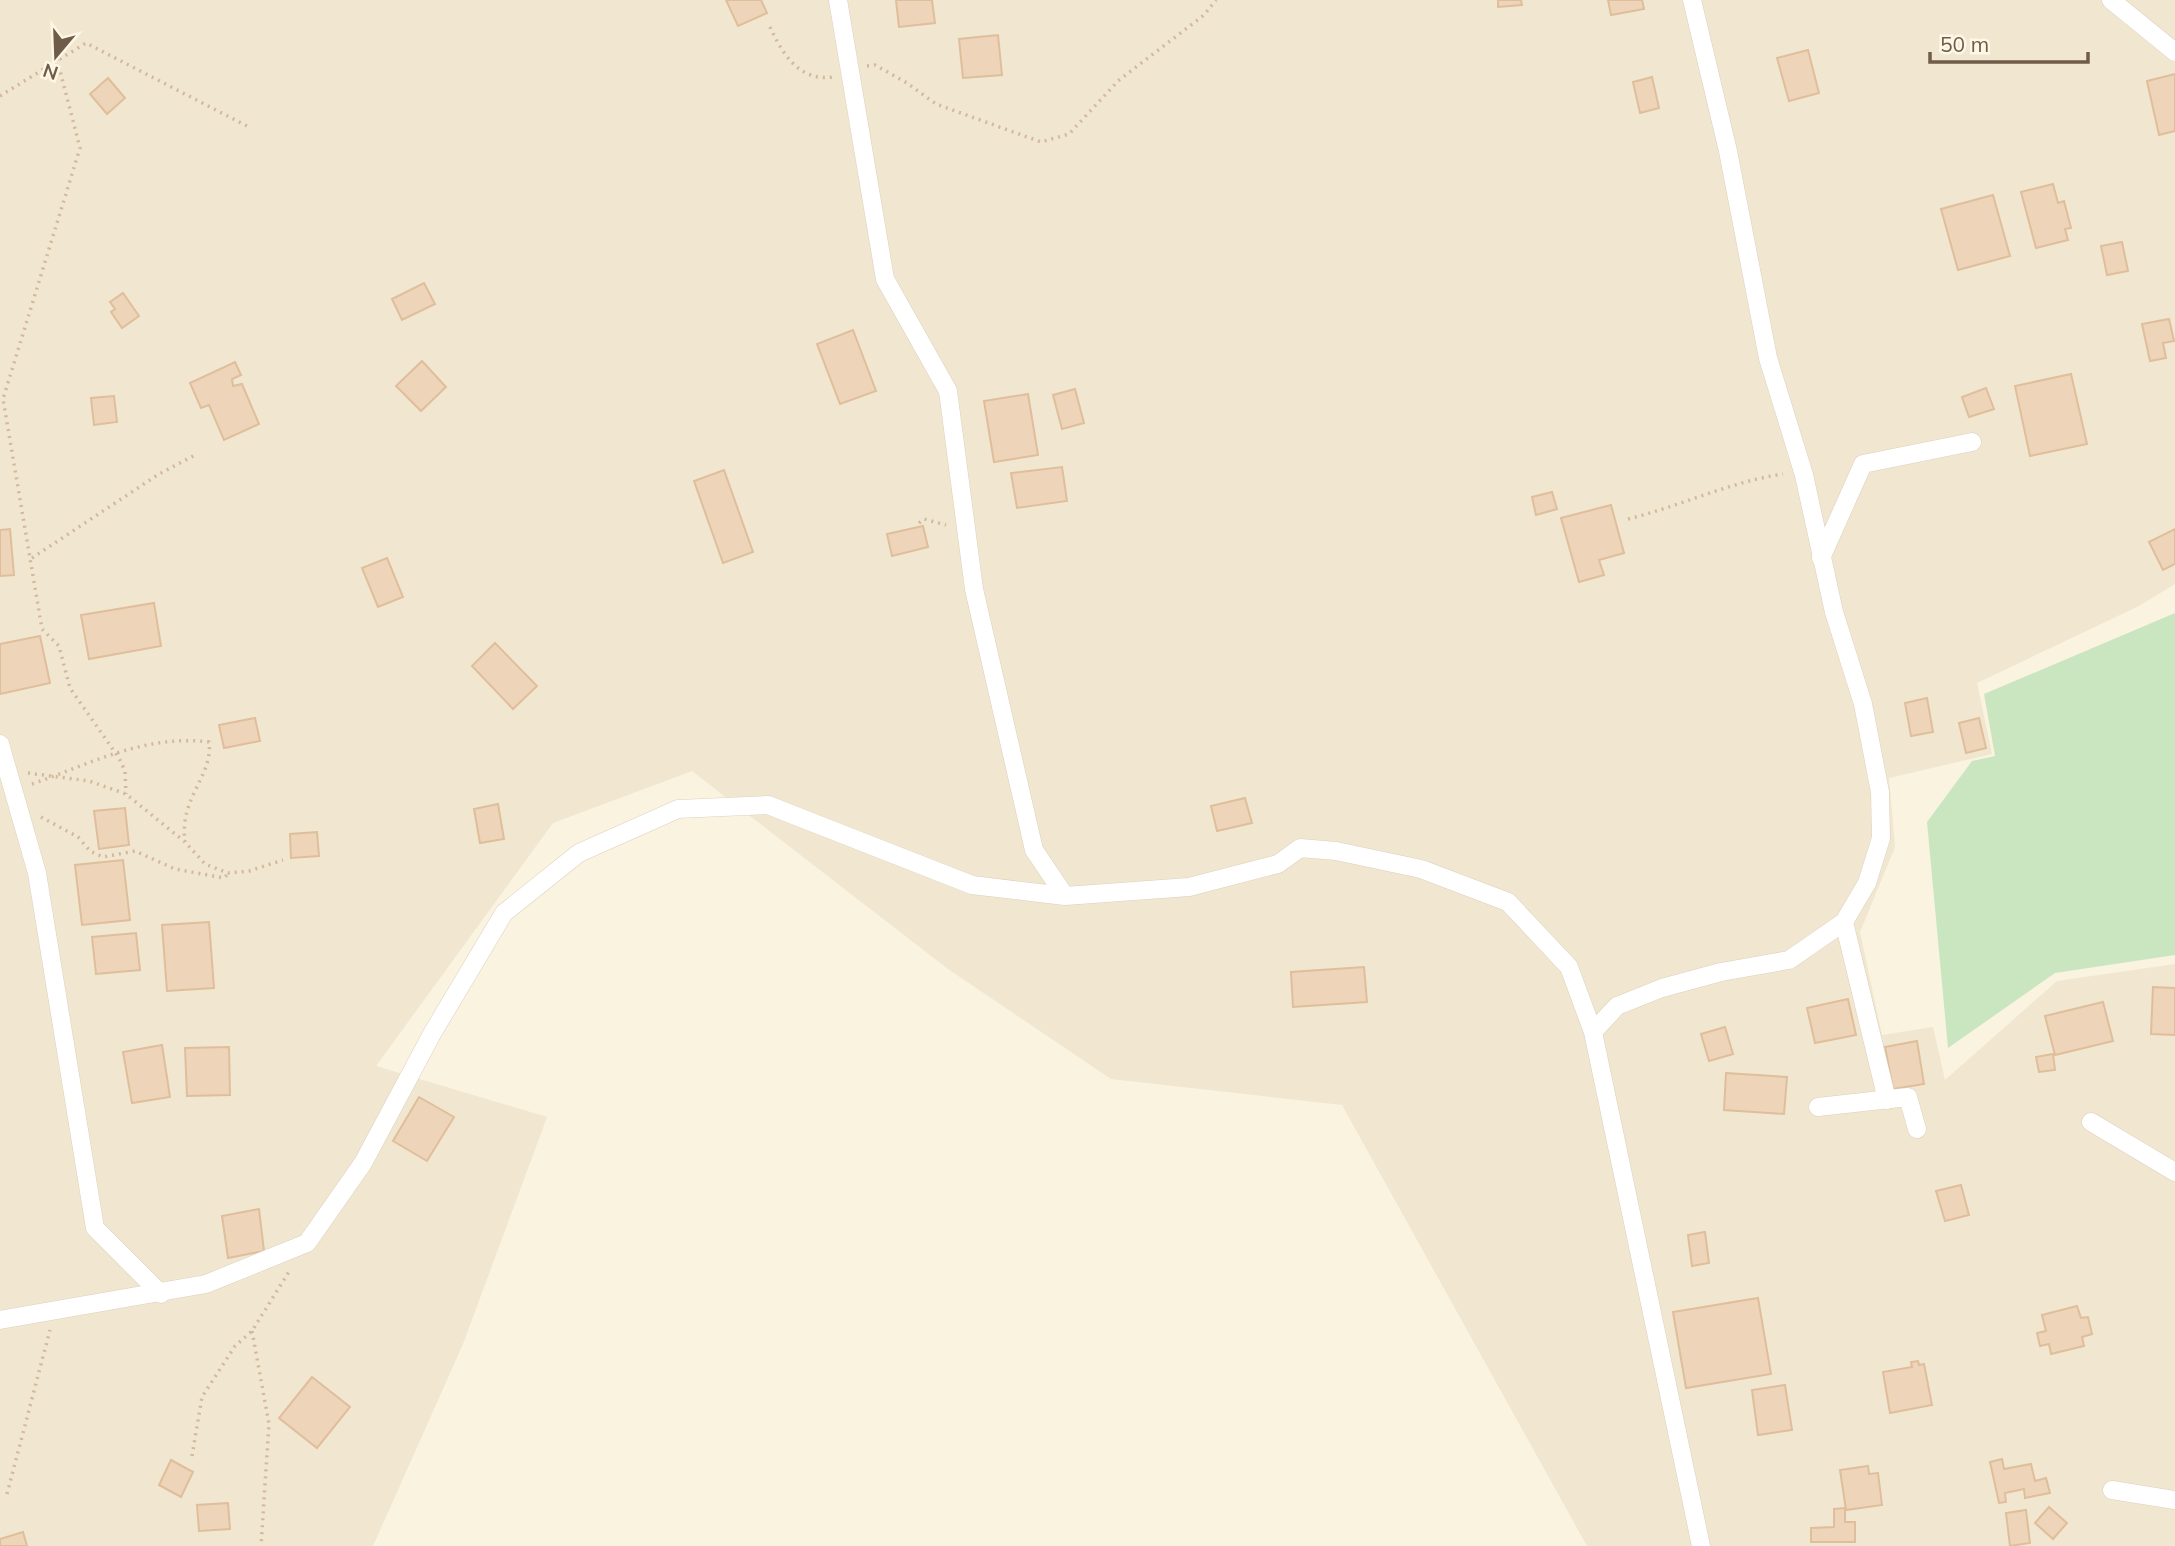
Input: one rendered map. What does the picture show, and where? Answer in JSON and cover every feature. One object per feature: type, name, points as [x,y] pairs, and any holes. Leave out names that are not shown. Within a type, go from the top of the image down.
[{"type":"street","points":[[838,0],[852,70],[885,279],[948,391],[974,589],[1034,850],[1065,896]]},
{"type":"street","points":[[1593,1032],[1617,1006],[1662,988],[1721,972],[1789,960],[1843,922],[1867,883],[1881,838],[1880,792],[1863,704],[1821,558],[1802,471],[1768,358],[1728,151],[1692,0]]},
{"type":"street","points":[[2111,0],[2175,52]]},
{"type":"street","points":[[1821,558],[1863,464],[1972,442]]},
{"type":"street","points":[[0,744],[37,873],[95,1228],[161,1294]]},
{"type":"street","points":[[0,1320],[161,1294],[206,1284],[307,1243],[363,1163],[433,1032],[504,913],[579,853],[678,809],[768,805],[972,885],[1065,896],[1189,887],[1278,864],[1300,848],[1336,851],[1421,869],[1508,902],[1569,967],[1593,1032],[1701,1546]]},
{"type":"street","points":[[1843,922],[1873,1031],[1887,1100]]},
{"type":"street","points":[[1818,1107],[1909,1097],[1917,1129]]},
{"type":"street","points":[[2091,1122],[2175,1172]]},
{"type":"street","points":[[2112,1490],[2175,1500]]},
{"type":"path","points":[[770,26],[784,57],[803,71],[830,78],[875,65],[936,104],[1041,142],[1069,134],[1118,81],[1204,15],[1216,0]]},
{"type":"path","points":[[0,96],[86,43],[247,126]]},
{"type":"path","points":[[57,59],[80,148],[3,399],[42,629],[59,646],[70,688],[115,752],[125,771],[126,794]]},
{"type":"path","points":[[32,558],[159,474],[197,454]]},
{"type":"path","points":[[1628,519],[1676,507],[1714,490],[1755,478],[1802,471]]},
{"type":"path","points":[[919,523],[924,519],[967,531]]},
{"type":"path","points":[[11,782],[51,778],[132,747],[190,739],[209,742],[210,757],[190,795],[183,827],[185,842]]},
{"type":"path","points":[[11,782],[22,772],[89,781],[126,794],[185,842],[205,864],[228,873],[249,871],[283,860]]},
{"type":"path","points":[[19,811],[53,823],[103,856],[135,850],[176,869],[223,878],[228,873]]},
{"type":"path","points":[[192,1456],[202,1397],[234,1346],[252,1331],[307,1243]]},
{"type":"path","points":[[7,1494],[56,1309]]},
{"type":"path","points":[[252,1331],[269,1424],[261,1546]]},
{"type":"shaded area","points":[[0,0],[2175,0],[2175,584],[2139,606],[1977,683],[1992,754],[1889,778],[1895,847],[1860,932],[1882,1035],[1933,1027],[1945,1080],[2057,981],[2175,964],[2175,1546],[1587,1546],[1342,1105],[1111,1079],[948,969],[692,771],[553,823],[376,1066],[547,1117],[463,1344],[373,1546],[0,1546]]},
{"type":"green space","points":[[2175,613],[2175,955],[2055,973],[1948,1048],[1927,822],[1972,761],[1995,756],[1984,694]]},
{"type":"building","points":[[726,0],[761,0],[767,13],[738,26]]},
{"type":"building","points":[[896,0],[932,0],[935,23],[899,27]]},
{"type":"building","points":[[1498,0],[1521,0],[1522,5],[1498,7]]},
{"type":"building","points":[[1608,0],[1642,0],[1644,9],[1611,15]]},
{"type":"building","points":[[998,35],[1002,75],[963,78],[959,39]]},
{"type":"building","points":[[1808,50],[1819,93],[1789,101],[1777,58]]},
{"type":"building","points":[[2175,74],[2175,131],[2159,135],[2147,81]]},
{"type":"building","points":[[1652,77],[1659,108],[1640,113],[1633,82]]},
{"type":"building","points":[[108,78],[125,98],[107,114],[90,94]]},
{"type":"building","points":[[2053,184],[2058,203],[2064,201],[2071,228],[2065,229],[2068,240],[2036,248],[2021,192]]},
{"type":"building","points":[[1993,195],[2010,256],[1958,270],[1941,209]]},
{"type":"building","points":[[2122,242],[2128,271],[2107,275],[2101,246]]},
{"type":"building","points":[[424,283],[435,304],[402,320],[392,299]]},
{"type":"building","points":[[123,293],[139,316],[122,328],[111,312],[115,309],[110,302]]},
{"type":"building","points":[[2169,319],[2174,341],[2163,343],[2166,358],[2150,361],[2142,324]]},
{"type":"building","points":[[853,330],[876,391],[840,404],[817,344]]},
{"type":"building","points":[[422,361],[446,387],[421,411],[396,386]]},
{"type":"building","points":[[235,362],[241,375],[232,379],[233,386],[242,384],[259,424],[224,440],[209,405],[201,408],[190,383]]},
{"type":"building","points":[[2071,374],[2087,444],[2030,456],[2015,386]]},
{"type":"building","points":[[1986,388],[1994,409],[1969,417],[1962,397]]},
{"type":"building","points":[[1075,389],[1084,423],[1062,429],[1053,395]]},
{"type":"building","points":[[1028,394],[1038,455],[994,462],[984,401]]},
{"type":"building","points":[[114,396],[117,422],[94,425],[91,398]]},
{"type":"building","points":[[1062,467],[1067,501],[1017,508],[1011,473]]},
{"type":"building","points":[[724,470],[753,552],[723,563],[694,481]]},
{"type":"building","points":[[1552,492],[1557,509],[1536,515],[1532,497]]},
{"type":"building","points":[[1611,505],[1624,553],[1599,560],[1604,575],[1579,582],[1561,518]]},
{"type":"building","points":[[923,526],[928,547],[892,556],[887,534]]},
{"type":"building","points":[[10,529],[14,575],[0,576],[0,530]]},
{"type":"building","points":[[2175,529],[2175,564],[2163,570],[2149,542]]},
{"type":"building","points":[[387,558],[403,597],[378,607],[362,568]]},
{"type":"building","points":[[154,603],[161,646],[89,659],[81,615]]},
{"type":"building","points":[[40,636],[50,683],[0,694],[0,644]]},
{"type":"building","points":[[495,643],[537,686],[513,709],[472,666]]},
{"type":"building","points":[[1927,698],[1933,732],[1911,736],[1905,703]]},
{"type":"building","points":[[255,718],[260,741],[224,748],[219,725]]},
{"type":"building","points":[[1979,718],[1986,748],[1966,753],[1959,723]]},
{"type":"building","points":[[1245,798],[1252,823],[1217,831],[1211,806]]},
{"type":"building","points":[[498,804],[504,839],[480,843],[474,809]]},
{"type":"building","points":[[125,808],[129,845],[99,849],[94,811]]},
{"type":"building","points":[[317,832],[319,856],[291,858],[290,834]]},
{"type":"building","points":[[123,860],[130,920],[82,925],[75,865]]},
{"type":"building","points":[[209,922],[214,988],[167,991],[162,925]]},
{"type":"building","points":[[136,933],[140,970],[96,974],[92,937]]},
{"type":"building","points":[[1364,967],[1367,1002],[1293,1007],[1291,972]]},
{"type":"building","points":[[2153,987],[2175,988],[2175,1035],[2151,1034]]},
{"type":"building","points":[[1848,999],[1856,1035],[1815,1043],[1807,1008]]},
{"type":"building","points":[[2103,1002],[2113,1041],[2055,1055],[2045,1016]]},
{"type":"building","points":[[1725,1027],[1733,1054],[1709,1061],[1701,1034]]},
{"type":"building","points":[[1917,1041],[1924,1084],[1893,1089],[1885,1047]]},
{"type":"building","points":[[162,1045],[170,1097],[132,1103],[123,1052]]},
{"type":"building","points":[[229,1047],[230,1095],[187,1096],[185,1048]]},
{"type":"building","points":[[2053,1054],[2055,1070],[2039,1072],[2036,1057]]},
{"type":"building","points":[[1726,1073],[1787,1077],[1784,1114],[1724,1110]]},
{"type":"building","points":[[419,1097],[454,1117],[427,1161],[393,1141]]},
{"type":"building","points":[[1961,1185],[1969,1215],[1945,1221],[1936,1191]]},
{"type":"building","points":[[259,1209],[264,1251],[228,1258],[222,1216]]},
{"type":"building","points":[[1705,1232],[1709,1263],[1692,1266],[1688,1235]]},
{"type":"building","points":[[1758,1298],[1771,1374],[1686,1388],[1673,1312]]},
{"type":"building","points":[[2077,1306],[2081,1318],[2088,1317],[2092,1334],[2082,1337],[2084,1346],[2051,1354],[2049,1344],[2040,1346],[2037,1333],[2046,1331],[2042,1315]]},
{"type":"building","points":[[1918,1361],[1919,1365],[1924,1364],[1932,1405],[1890,1413],[1883,1372],[1912,1367],[1911,1362]]},
{"type":"building","points":[[312,1377],[350,1407],[317,1448],[279,1418]]},
{"type":"building","points":[[1785,1385],[1792,1430],[1758,1435],[1752,1390]]},
{"type":"building","points":[[2002,1459],[2004,1469],[2031,1464],[2035,1481],[2046,1478],[2050,1493],[2025,1498],[2024,1489],[2005,1493],[2006,1502],[1999,1503],[1990,1462]]},
{"type":"building","points":[[171,1460],[193,1472],[181,1497],[159,1485]]},
{"type":"building","points":[[1868,1466],[1869,1474],[1878,1473],[1882,1505],[1846,1510],[1840,1470]]},
{"type":"building","points":[[228,1503],[230,1529],[199,1531],[197,1505]]},
{"type":"building","points":[[2049,1507],[2067,1523],[2053,1539],[2035,1523]]},
{"type":"building","points":[[1845,1508],[1845,1522],[1855,1522],[1855,1542],[1811,1542],[1811,1528],[1834,1527],[1834,1509]]},
{"type":"building","points":[[2026,1510],[2030,1543],[2010,1546],[2006,1513]]},
{"type":"building","points":[[23,1532],[27,1546],[0,1546],[0,1539]]}]
